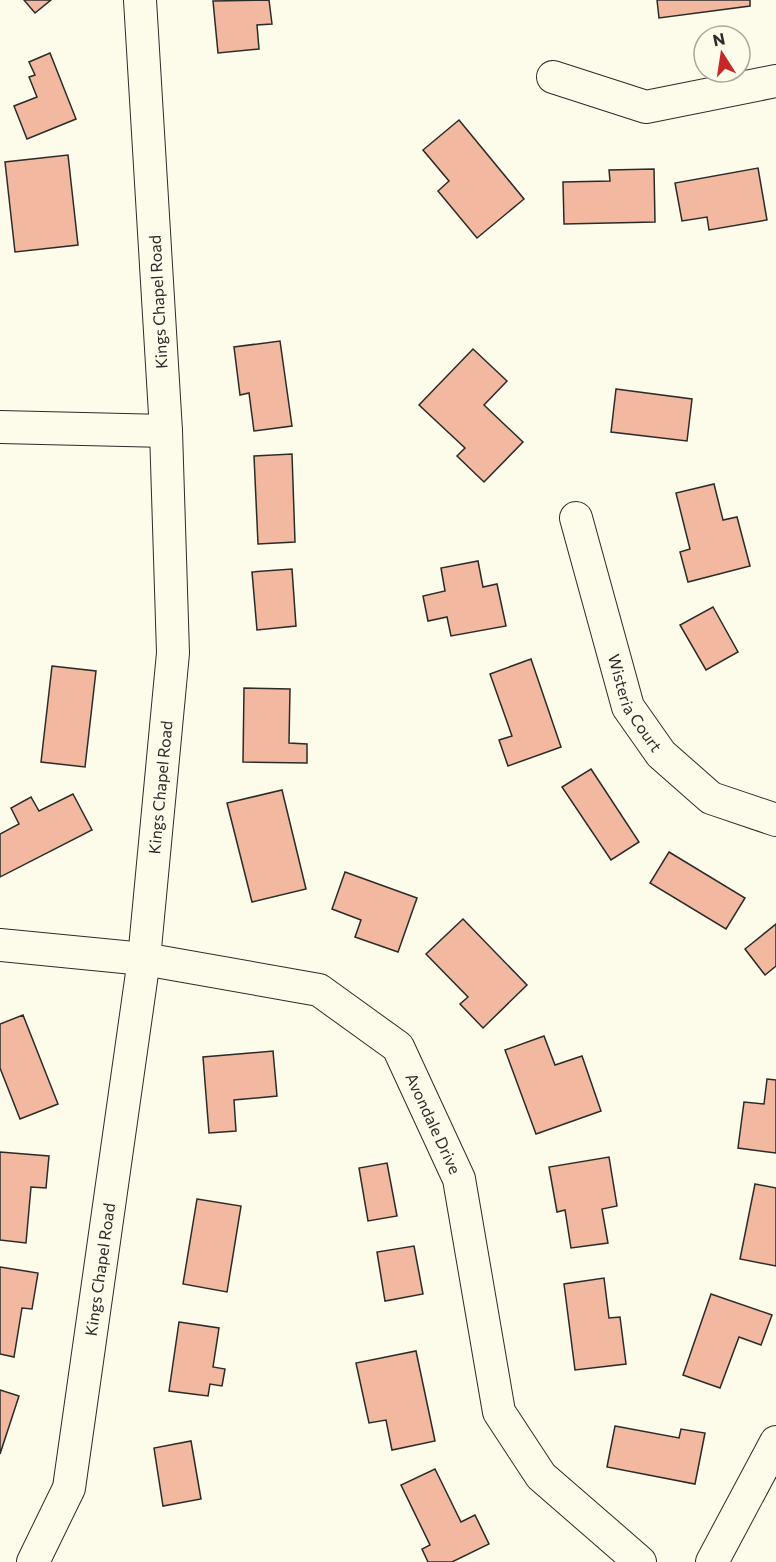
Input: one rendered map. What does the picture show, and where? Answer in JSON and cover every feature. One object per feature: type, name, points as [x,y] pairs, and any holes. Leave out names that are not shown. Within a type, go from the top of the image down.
[{"type":"street","name":"Kings Chapel Road","points":[[33,1562],[69,1488],[144,959],[173,653],[166,431],[140,0]]},
{"type":"street","points":[[553,76],[646,107],[776,81]]},
{"type":"street","points":[[0,427],[166,431]]},
{"type":"street","name":"Wisteria Court","points":[[576,518],[628,707],[661,754],[711,798],[776,820]]},
{"type":"street","name":"Avondale Drive","points":[[0,945],[144,959],[319,990],[398,1047],[459,1179],[499,1412],[541,1476],[640,1562]]},
{"type":"street","points":[[712,1562],[776,1442]]},
{"type":"building","points":[[24,0],[51,0],[35,13]]},
{"type":"building","points":[[269,0],[272,24],[257,25],[259,49],[218,53],[213,1]]},
{"type":"building","points":[[657,0],[750,0],[750,6],[659,18]]},
{"type":"building","points":[[50,53],[76,119],[27,139],[14,106],[37,97],[29,77],[35,75],[29,62]]},
{"type":"building","points":[[459,120],[524,199],[477,238],[438,191],[449,181],[423,150]]},
{"type":"building","points":[[68,155],[78,245],[15,252],[5,162]]},
{"type":"building","points":[[758,168],[767,220],[709,230],[707,217],[682,221],[675,183]]},
{"type":"building","points":[[654,169],[655,222],[564,224],[563,182],[610,181],[609,170]]},
{"type":"building","points":[[280,341],[292,426],[254,431],[249,393],[240,395],[234,347]]},
{"type":"building","points":[[473,349],[507,381],[484,405],[523,442],[484,482],[457,456],[465,448],[419,405]]},
{"type":"building","points":[[616,389],[692,399],[687,441],[611,432]]},
{"type":"building","points":[[292,454],[295,542],[258,544],[254,456]]},
{"type":"building","points":[[714,484],[723,520],[737,517],[750,566],[688,582],[680,552],[690,549],[676,493]]},
{"type":"building","points":[[478,561],[483,587],[497,584],[506,626],[451,636],[447,617],[428,621],[423,596],[445,591],[441,568]]},
{"type":"building","points":[[292,569],[296,626],[257,630],[252,572]]},
{"type":"building","points":[[713,607],[738,652],[706,670],[680,625]]},
{"type":"building","points":[[531,659],[561,747],[508,766],[499,740],[512,736],[490,674]]},
{"type":"building","points":[[52,666],[96,671],[85,767],[41,762]]},
{"type":"building","points":[[244,688],[290,689],[289,743],[307,744],[307,763],[243,762]]},
{"type":"building","points":[[591,769],[639,842],[611,860],[562,787]]},
{"type":"building","points":[[282,790],[306,889],[252,902],[227,803]]},
{"type":"building","points":[[73,794],[92,830],[0,877],[0,834],[19,824],[11,808],[31,797],[39,811]]},
{"type":"building","points":[[669,852],[745,898],[726,929],[650,883]]},
{"type":"building","points":[[345,872],[417,898],[398,952],[355,937],[361,920],[332,909]]},
{"type":"building","points":[[463,919],[527,985],[483,1028],[460,1004],[468,997],[426,954]]},
{"type":"building","points":[[776,924],[776,966],[765,975],[745,949]]},
{"type":"building","points":[[23,1015],[58,1104],[20,1119],[0,1068],[0,1024]]},
{"type":"building","points":[[544,1036],[555,1065],[582,1056],[601,1111],[536,1134],[505,1050]]},
{"type":"building","points":[[273,1051],[277,1096],[234,1100],[236,1131],[209,1133],[203,1057]]},
{"type":"building","points":[[767,1079],[776,1080],[776,1153],[738,1148],[744,1102],[764,1104]]},
{"type":"building","points":[[0,1152],[49,1156],[46,1188],[31,1187],[26,1243],[0,1240]]},
{"type":"building","points":[[609,1157],[617,1206],[602,1209],[608,1243],[571,1248],[565,1210],[557,1212],[549,1167]]},
{"type":"building","points":[[387,1163],[397,1216],[368,1221],[359,1168]]},
{"type":"building","points":[[755,1184],[776,1188],[776,1266],[740,1259]]},
{"type":"building","points":[[197,1199],[241,1206],[227,1292],[183,1284]]},
{"type":"building","points":[[414,1246],[423,1294],[385,1301],[377,1252]]},
{"type":"building","points":[[0,1267],[38,1273],[32,1309],[22,1308],[14,1357],[0,1354]]},
{"type":"building","points":[[604,1278],[609,1318],[620,1317],[626,1364],[575,1370],[564,1284]]},
{"type":"building","points":[[711,1294],[772,1315],[761,1345],[739,1337],[720,1388],[683,1375]]},
{"type":"building","points":[[179,1322],[219,1328],[213,1367],[225,1369],[222,1386],[210,1384],[208,1396],[169,1391]]},
{"type":"building","points":[[416,1351],[435,1441],[392,1450],[386,1420],[369,1423],[356,1363]]},
{"type":"building","points":[[0,1390],[19,1396],[0,1454]]},
{"type":"building","points":[[615,1426],[679,1438],[681,1429],[705,1433],[695,1484],[607,1467]]},
{"type":"building","points":[[191,1441],[201,1499],[163,1506],[154,1448]]},
{"type":"building","points":[[435,1469],[461,1522],[475,1515],[489,1544],[452,1562],[428,1562],[422,1549],[430,1545],[401,1485]]}]
